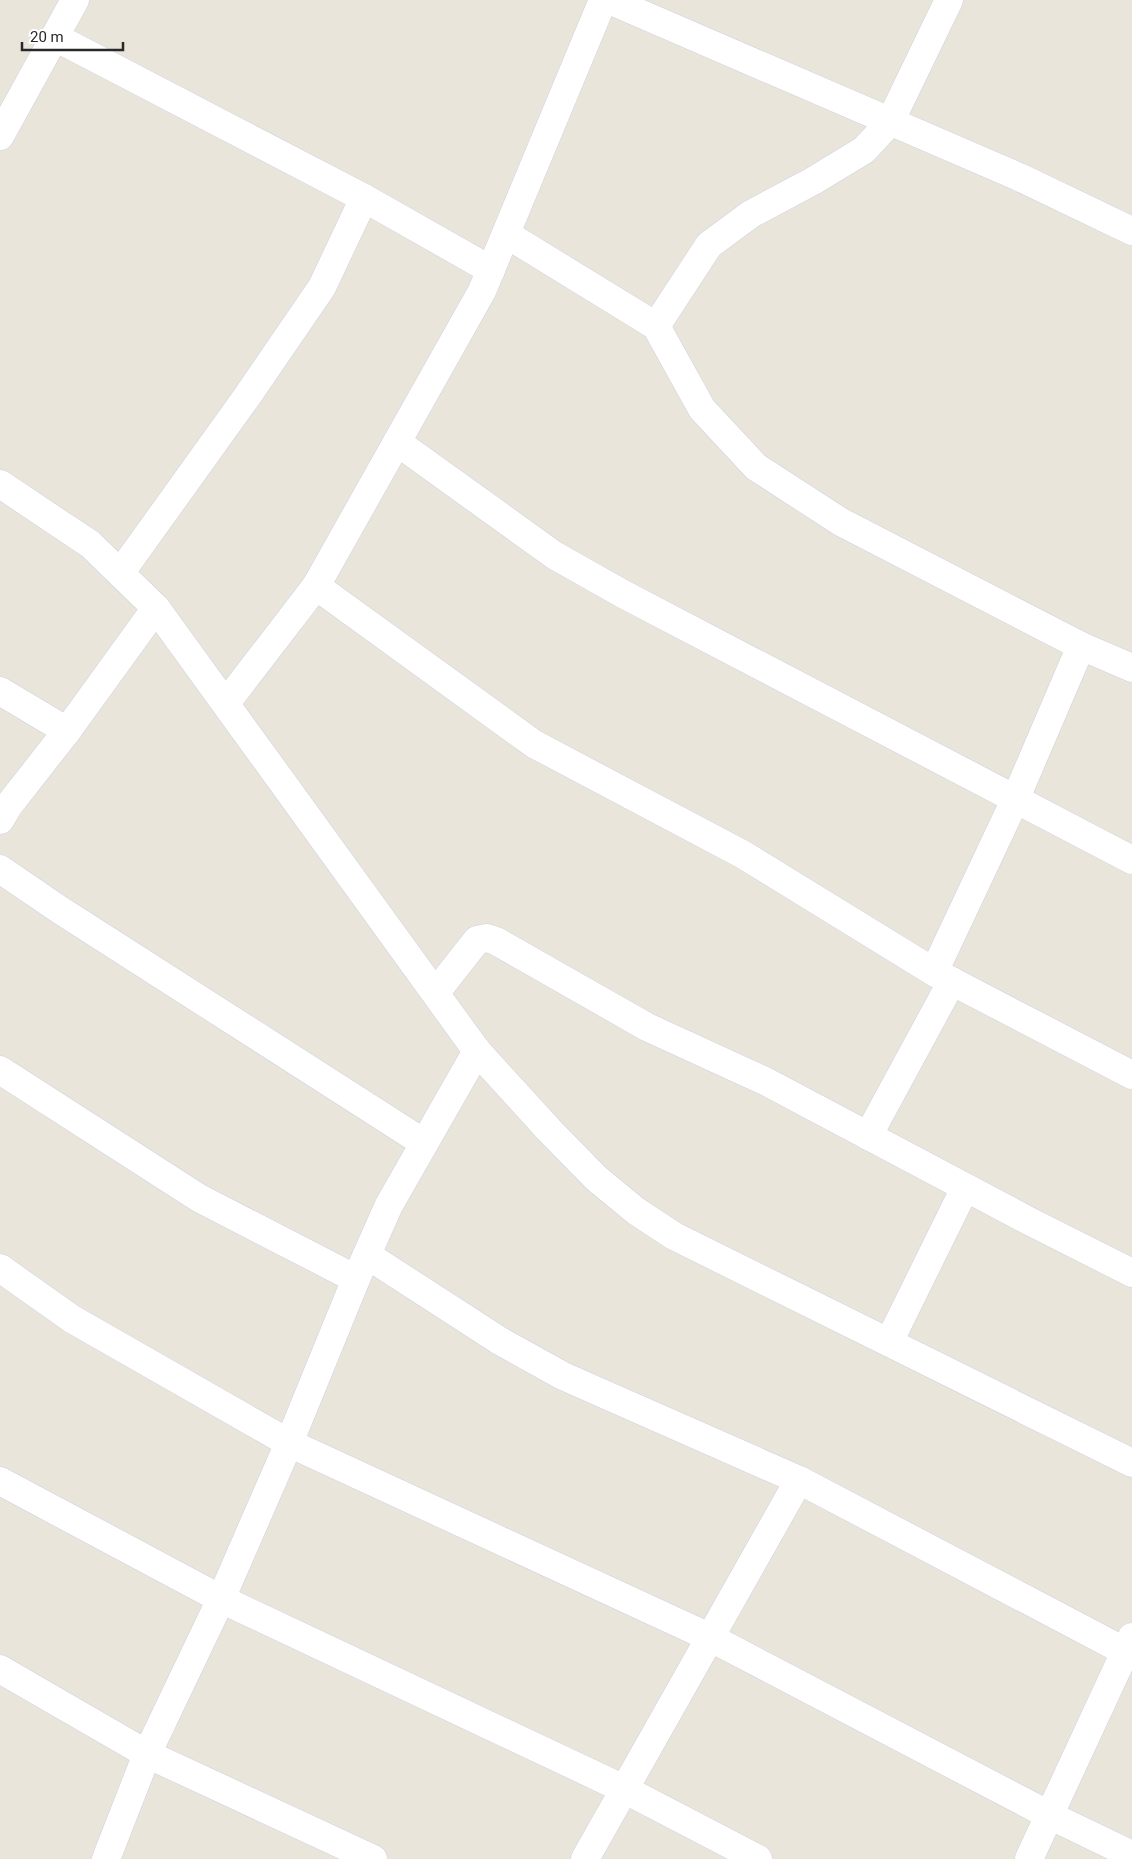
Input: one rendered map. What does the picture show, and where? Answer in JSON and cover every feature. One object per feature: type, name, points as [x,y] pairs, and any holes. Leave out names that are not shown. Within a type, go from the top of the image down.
[{"type":"street","points":[[0,136],[75,0]]},
{"type":"street","points":[[226,703],[316,586],[482,290],[603,0]]},
{"type":"street","points":[[609,0],[1019,177],[1132,231]]},
{"type":"street","points":[[656,326],[709,245],[751,214],[813,181],[864,150],[890,122],[949,0]]},
{"type":"street","points":[[55,37],[364,198],[491,270]]},
{"type":"street","points":[[121,572],[246,398],[322,287],[364,198]]},
{"type":"street","points":[[506,234],[656,326],[702,409],[756,467],[842,522],[1081,646],[1132,668]]},
{"type":"street","points":[[398,442],[554,554],[623,594],[1132,860]]},
{"type":"street","points":[[0,484],[90,544],[156,608],[477,1051],[596,1178],[636,1212],[674,1236],[1132,1463]]},
{"type":"street","points":[[316,586],[534,744],[742,854],[943,976],[1132,1075]]},
{"type":"street","points":[[0,820],[9,805],[67,731],[156,608]]},
{"type":"street","points":[[868,1136],[943,976],[1081,646]]},
{"type":"street","points":[[0,691],[67,731]]},
{"type":"street","points":[[0,869],[60,910],[424,1143]]},
{"type":"street","points":[[436,992],[477,940],[487,938],[496,941],[647,1027],[767,1082],[965,1188],[1132,1273]]},
{"type":"street","points":[[106,1859],[148,1754],[221,1599],[290,1443],[361,1267],[389,1205],[477,1051]]},
{"type":"street","points":[[0,1070],[199,1198],[361,1267],[563,1376],[799,1480],[1130,1648],[1029,1859]]},
{"type":"street","points":[[889,1342],[965,1188]]},
{"type":"street","points":[[0,1268],[72,1319],[290,1443],[709,1636],[1049,1815],[1132,1855]]},
{"type":"street","points":[[585,1859],[709,1636],[799,1480]]},
{"type":"street","points":[[0,1481],[221,1599],[624,1789],[758,1859]]},
{"type":"street","points":[[0,1669],[148,1754],[373,1859]]}]
